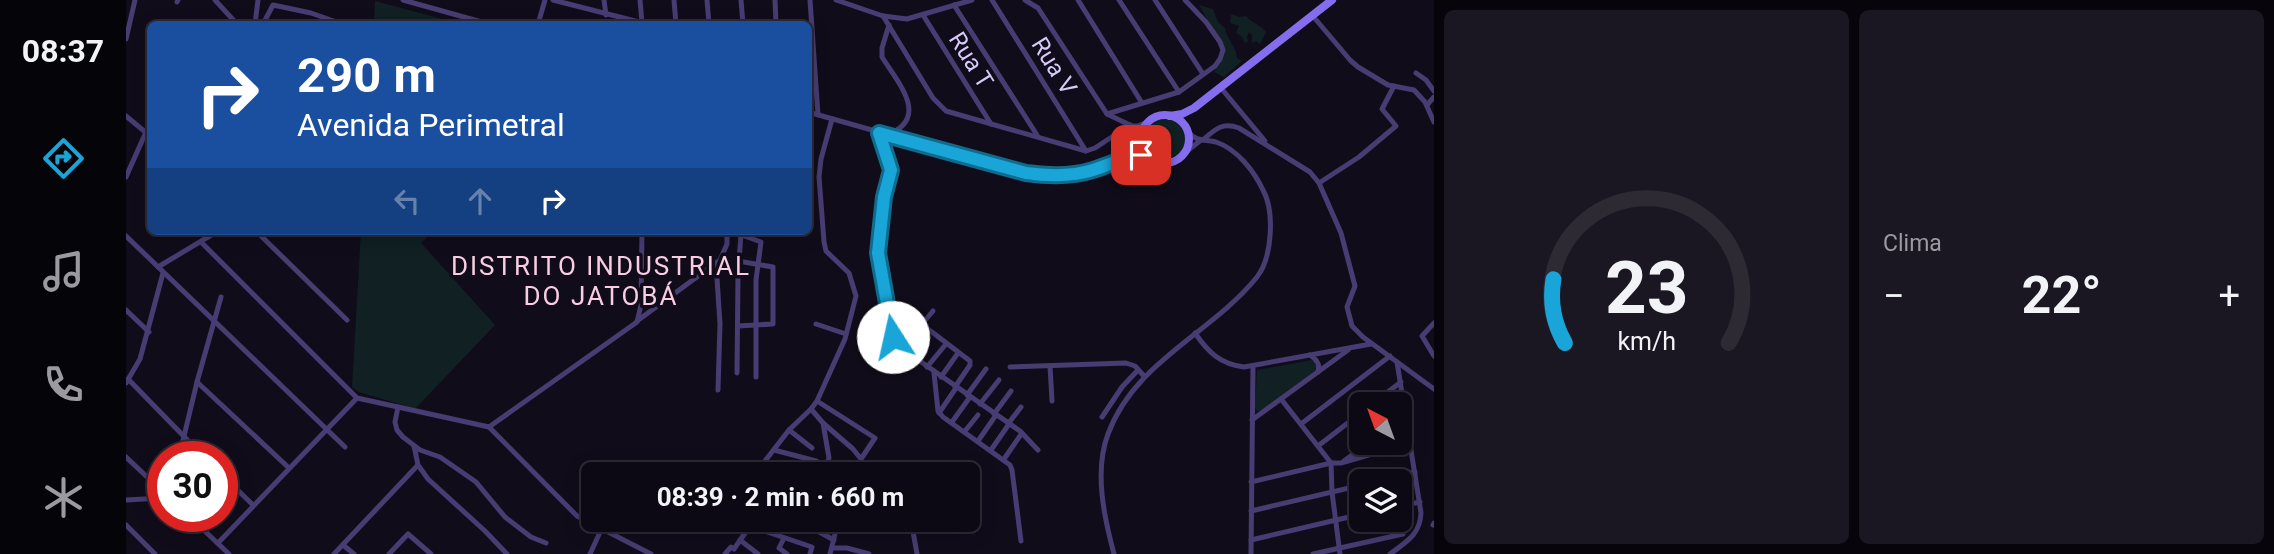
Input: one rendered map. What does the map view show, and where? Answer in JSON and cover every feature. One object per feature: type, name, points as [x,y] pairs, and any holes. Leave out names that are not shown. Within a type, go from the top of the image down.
[{"type":"street","points":[[126,39],[135,0]]},
{"type":"street","points":[[215,0],[234,21]]},
{"type":"street","points":[[258,0],[258,21]]},
{"type":"street","points":[[403,0],[478,21]]},
{"type":"street","points":[[539,21],[545,0]]},
{"type":"street","points":[[553,0],[631,21]]},
{"type":"street","points":[[604,0],[606,15]]},
{"type":"street","points":[[640,0],[644,21]]},
{"type":"street","points":[[674,0],[676,21]]},
{"type":"street","points":[[707,0],[709,21]]},
{"type":"street","points":[[741,0],[743,21]]},
{"type":"street","points":[[775,0],[776,21]]},
{"type":"street","points":[[810,0],[810,21]]},
{"type":"street","points":[[836,0],[883,16],[907,19],[972,0]]},
{"type":"street","name":"Rua V","points":[[992,0],[1086,150]]},
{"type":"street","points":[[1025,0],[1038,8],[1107,114],[1131,126],[1141,137],[1142,145],[1154,161],[1168,163],[1181,158],[1223,125],[1230,125],[1310,172],[1320,183],[1340,233],[1355,286],[1347,307],[1352,326],[1372,344],[1433,386]]},
{"type":"street","points":[[1078,0],[1142,103]]},
{"type":"street","points":[[1119,0],[1179,92]]},
{"type":"street","points":[[1155,0],[1203,75]]},
{"type":"street","points":[[1107,114],[1179,92],[1220,59],[1223,50],[1220,42],[1185,0]]},
{"type":"street","points":[[1186,152],[1189,114],[1332,0]]},
{"type":"street","points":[[260,21],[273,5],[334,21]]},
{"type":"street","points":[[954,5],[1038,136]]},
{"type":"street","name":"Rua T","points":[[923,15],[990,124]]},
{"type":"street","points":[[1312,15],[1350,60],[1388,85],[1413,90],[1427,105],[1434,122]]},
{"type":"street","points":[[883,16],[940,106],[946,111],[990,124],[1086,150],[1095,148],[1131,126],[1138,126],[1160,116],[1182,114],[1195,108]]},
{"type":"street","points":[[887,135],[897,131],[905,123],[911,110],[883,57],[882,48],[890,24]]},
{"type":"street","points":[[1416,73],[1434,91]]},
{"type":"street","points":[[812,78],[818,114]]},
{"type":"street","points":[[1320,183],[1359,157],[1396,126],[1382,109],[1394,86]]},
{"type":"street","points":[[1221,88],[1269,146]]},
{"type":"street","points":[[1427,105],[1434,97]]},
{"type":"street","points":[[812,113],[1012,170],[1050,176],[1091,171],[1118,160],[1138,155],[1148,156]]},
{"type":"street","points":[[126,116],[147,133]]},
{"type":"street","points":[[1114,554],[1101,482],[1102,459],[1107,435],[1114,419],[1144,376],[1258,276],[1265,260],[1270,226],[1265,192],[1244,161],[1219,143],[1193,137],[1176,118],[1170,116]]},
{"type":"street","points":[[764,462],[789,430],[817,401],[846,334],[856,296],[846,268],[826,251],[819,177],[832,119]]},
{"type":"street","points":[[1118,160],[1133,150],[1152,120]]},
{"type":"street","points":[[879,133],[891,170],[884,197],[878,253],[893,337],[901,349],[1022,433],[1038,450]]},
{"type":"street","points":[[126,177],[147,136]]},
{"type":"street","points":[[158,267],[212,235]]},
{"type":"street","points":[[260,235],[347,320]]},
{"type":"street","points":[[637,322],[641,305],[642,235]]},
{"type":"street","points":[[489,427],[720,260],[728,235]]},
{"type":"street","points":[[737,373],[738,261],[741,235]]},
{"type":"street","points":[[744,235],[761,242],[757,265],[756,377]]},
{"type":"street","points":[[126,236],[345,447]]},
{"type":"street","points":[[201,242],[358,398],[489,427],[581,518]]},
{"type":"street","points":[[738,261],[773,267],[774,323],[738,326]]},
{"type":"street","points":[[716,263],[720,324],[719,390]]},
{"type":"street","points":[[163,273],[140,359],[127,380],[188,441]]},
{"type":"street","points":[[184,441],[197,382],[221,297]]},
{"type":"street","points":[[886,297],[970,361],[939,413]]},
{"type":"street","points":[[126,310],[149,332]]},
{"type":"street","points":[[901,349],[933,311]]},
{"type":"street","points":[[1434,323],[1422,336],[1434,356]]},
{"type":"street","points":[[816,324],[846,334]]},
{"type":"street","points":[[1203,326],[1204,346]]},
{"type":"street","points":[[1195,333],[1204,346],[1226,364],[1244,367],[1372,344]]},
{"type":"street","points":[[1186,340],[1204,346]]},
{"type":"street","points":[[926,367],[946,344]]},
{"type":"street","points":[[1252,420],[1352,347]]},
{"type":"street","points":[[941,377],[958,353]]},
{"type":"street","points":[[1310,355],[1319,364],[1318,372]]},
{"type":"street","points":[[1301,424],[1390,356]]},
{"type":"street","points":[[1397,362],[1403,392]]},
{"type":"street","points":[[1010,367],[1126,363],[1135,366],[1144,376]]},
{"type":"street","points":[[1049,366],[1052,401]]},
{"type":"street","points":[[1251,554],[1253,366]]},
{"type":"street","points":[[952,422],[986,369]]},
{"type":"street","points":[[1102,417],[1122,387],[1138,370]]},
{"type":"street","points":[[934,373],[939,413],[1004,459],[1012,470],[1021,541]]},
{"type":"street","points":[[980,404],[999,380]]},
{"type":"street","points":[[197,382],[289,468]]},
{"type":"street","points":[[1388,392],[1401,382]]},
{"type":"street","points":[[978,441],[1011,391]]},
{"type":"street","points":[[218,543],[358,398]]},
{"type":"street","points":[[1281,399],[1331,463],[1340,551]]},
{"type":"street","points":[[811,409],[823,424],[861,459],[875,438],[817,401]]},
{"type":"street","points":[[398,407],[397,430],[414,446],[440,457],[476,482],[505,517],[531,537],[546,543]]},
{"type":"street","points":[[991,450],[1021,407]]},
{"type":"street","points":[[965,431],[978,415]]},
{"type":"street","points":[[1318,446],[1349,422]]},
{"type":"street","points":[[823,424],[828,462]]},
{"type":"street","points":[[789,430],[812,448]]},
{"type":"street","points":[[1004,459],[1022,433]]},
{"type":"street","points":[[414,446],[418,465],[428,479],[507,554]]},
{"type":"street","points":[[774,450],[814,462]]},
{"type":"street","points":[[1341,463],[1352,455]]},
{"type":"street","points":[[1251,482],[1369,455]]},
{"type":"street","points":[[1390,554],[1417,532],[1421,522],[1412,455]]},
{"type":"street","points":[[126,457],[147,477]]},
{"type":"street","points":[[334,554],[418,465]]},
{"type":"street","points":[[1251,511],[1349,488]]},
{"type":"street","points":[[238,490],[253,505]]},
{"type":"street","points":[[126,500],[147,499]]},
{"type":"street","points":[[1412,504],[1420,502]]},
{"type":"street","points":[[1251,540],[1349,517]]},
{"type":"street","points":[[126,525],[155,554]]},
{"type":"street","points":[[725,554],[732,547],[734,549],[750,526],[812,547],[810,554]]},
{"type":"street","points":[[206,532],[229,554]]},
{"type":"street","points":[[590,554],[600,532]]},
{"type":"street","points":[[605,532],[651,554]]},
{"type":"street","points":[[824,532],[834,540]]},
{"type":"street","points":[[836,532],[831,551],[847,548],[869,554]]},
{"type":"street","points":[[913,532],[917,554]]},
{"type":"street","points":[[389,554],[408,534],[431,554]]},
{"type":"street","points":[[1313,554],[1340,551],[1403,534]]},
{"type":"street","points":[[784,538],[779,548],[787,554]]},
{"type":"street","points":[[740,540],[758,554]]},
{"type":"street","points":[[343,545],[354,554]]},
{"type":"street","points":[[628,554],[632,546]]},
{"type":"shaded area","points":[[375,1],[450,21],[374,21]]},
{"type":"shaded area","points":[[1199,5],[1213,9],[1218,22],[1226,29],[1237,58],[1242,61],[1224,77],[1214,72],[1223,57],[1220,41]]},
{"type":"shaded area","points":[[1231,15],[1246,16],[1266,32],[1260,44],[1256,41],[1252,43],[1252,35],[1249,32],[1248,42],[1245,43],[1236,33],[1239,26],[1230,23]]},
{"type":"shaded area","points":[[1165,117],[1180,124],[1187,139],[1180,154],[1165,161],[1150,154],[1143,139],[1150,124]]},
{"type":"shaded area","points":[[361,235],[430,235],[421,243],[495,325],[415,409],[359,392],[352,387]]},
{"type":"shaded area","points":[[1312,360],[1317,367],[1315,371],[1262,411],[1257,411],[1257,370]]},
{"type":"district","name":"DISTRITO INDUSTRIAL DO JATOBÁ","points":[[601,281]]},
{"type":"route","points":[[893,337],[878,253],[884,197],[891,170],[879,133],[1026,173],[1050,176],[1091,171],[1118,160],[1141,155]]}]
